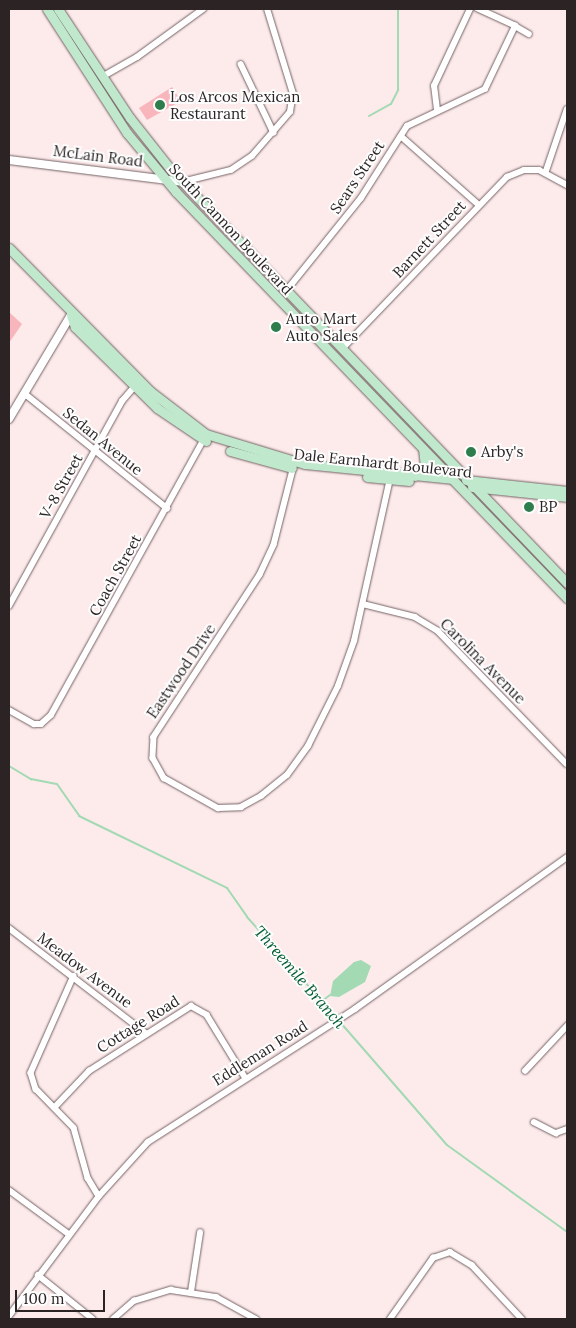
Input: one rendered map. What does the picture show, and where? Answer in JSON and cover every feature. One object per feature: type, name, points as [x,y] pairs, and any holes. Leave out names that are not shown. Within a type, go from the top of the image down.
[{"type":"main road","name":"South Cannon Boulevard","points":[[48,9],[111,110],[163,178],[567,598]]},
{"type":"main road","name":"South Cannon Boulevard","points":[[58,9],[102,77],[182,182],[567,583]]},
{"type":"main road","name":"Dale Earnhardt Boulevard","points":[[9,248],[71,316],[81,320],[137,384],[205,437],[294,465],[390,479],[567,491]]},
{"type":"main road","points":[[306,328],[343,348]]},
{"type":"main road","points":[[415,476],[425,467],[423,449]]},
{"type":"main road","name":"Dale Earnhardt Boulevard","points":[[294,465],[415,476],[455,482]]},
{"type":"main road","name":"Dale Earnhardt Boulevard","points":[[471,483],[567,497]]},
{"type":"street","points":[[102,77],[137,57],[203,9]]},
{"type":"street","name":"McLain Road","points":[[9,160],[163,178],[182,182],[231,170],[274,133],[290,112],[293,94],[267,9]]},
{"type":"street","points":[[437,110],[434,86],[470,9]]},
{"type":"street","points":[[478,9],[529,34]]},
{"type":"street","points":[[401,136],[411,122],[484,91],[514,26]]},
{"type":"street","points":[[241,64],[274,133]]},
{"type":"street","points":[[567,109],[546,171],[567,185]]},
{"type":"street","name":"Sears Street","points":[[286,290],[361,198],[401,136],[478,204]]},
{"type":"street","name":"Barnett Street","points":[[343,348],[478,204],[515,172],[546,171]]},
{"type":"street","points":[[9,419],[71,316]]},
{"type":"street","name":"V-8 Street","points":[[9,606],[95,450],[137,384]]},
{"type":"street","name":"Sedan Avenue","points":[[24,393],[167,508]]},
{"type":"street","name":"Coach Street","points":[[9,710],[41,724],[51,715],[205,437]]},
{"type":"street","name":"Eastwood Drive","points":[[294,465],[274,545],[260,575],[157,730],[152,751],[160,774],[202,801],[223,809],[247,805],[270,790],[300,758],[327,710],[347,664],[363,604],[390,479]]},
{"type":"street","name":"Carolina Avenue","points":[[363,604],[416,617],[438,631],[567,764]]},
{"type":"street","name":"Eddleman Road","points":[[9,1316],[99,1196],[148,1142],[245,1077],[355,1008],[567,857]]},
{"type":"street","name":"Meadow Avenue","points":[[10,930],[74,976],[146,1033]]},
{"type":"street","points":[[74,976],[31,1073],[36,1089],[74,1128],[88,1178],[99,1196]]},
{"type":"street","name":"Cottage Road","points":[[55,1107],[82,1076],[184,1008],[198,1007],[245,1077]]},
{"type":"street","points":[[525,1071],[566,1029]]},
{"type":"street","points":[[534,1122],[556,1133],[567,1129]]},
{"type":"street","points":[[9,1190],[69,1234]]},
{"type":"street","points":[[191,1292],[200,1233]]},
{"type":"street","points":[[390,1319],[433,1258],[450,1252],[472,1265],[520,1318]]},
{"type":"street","points":[[38,1275],[93,1319]]},
{"type":"street","points":[[113,1319],[134,1301],[155,1292],[191,1292],[216,1297],[256,1319]]},
{"type":"shaded area","points":[[361,960],[371,966],[365,982],[339,997],[330,996],[333,981],[354,962]]},
{"type":"building","name":"Los Arcos Mexican Restaurant","points":[[172,87],[181,101],[147,120],[139,108]]},
{"type":"building","points":[[9,312],[22,324],[9,343]]},
{"type":"waterway","points":[[369,116],[391,104],[398,90],[398,9]]},
{"type":"waterway","name":"Threemile Branch","points":[[9,766],[31,779],[57,784],[79,816],[227,888],[247,917],[337,1018]]},
{"type":"waterway","points":[[322,1001],[330,995]]},
{"type":"waterway","name":"Threemile Branch","points":[[340,1022],[447,1145],[567,1232]]},
{"type":"place","name":"Los Arcos Mexican Restaurant","points":[[160,105]]},
{"type":"place","name":"Auto Mart Auto Sales","points":[[276,327]]},
{"type":"place","name":"Arby's","points":[[471,452]]},
{"type":"place","name":"BP","points":[[529,507]]}]
